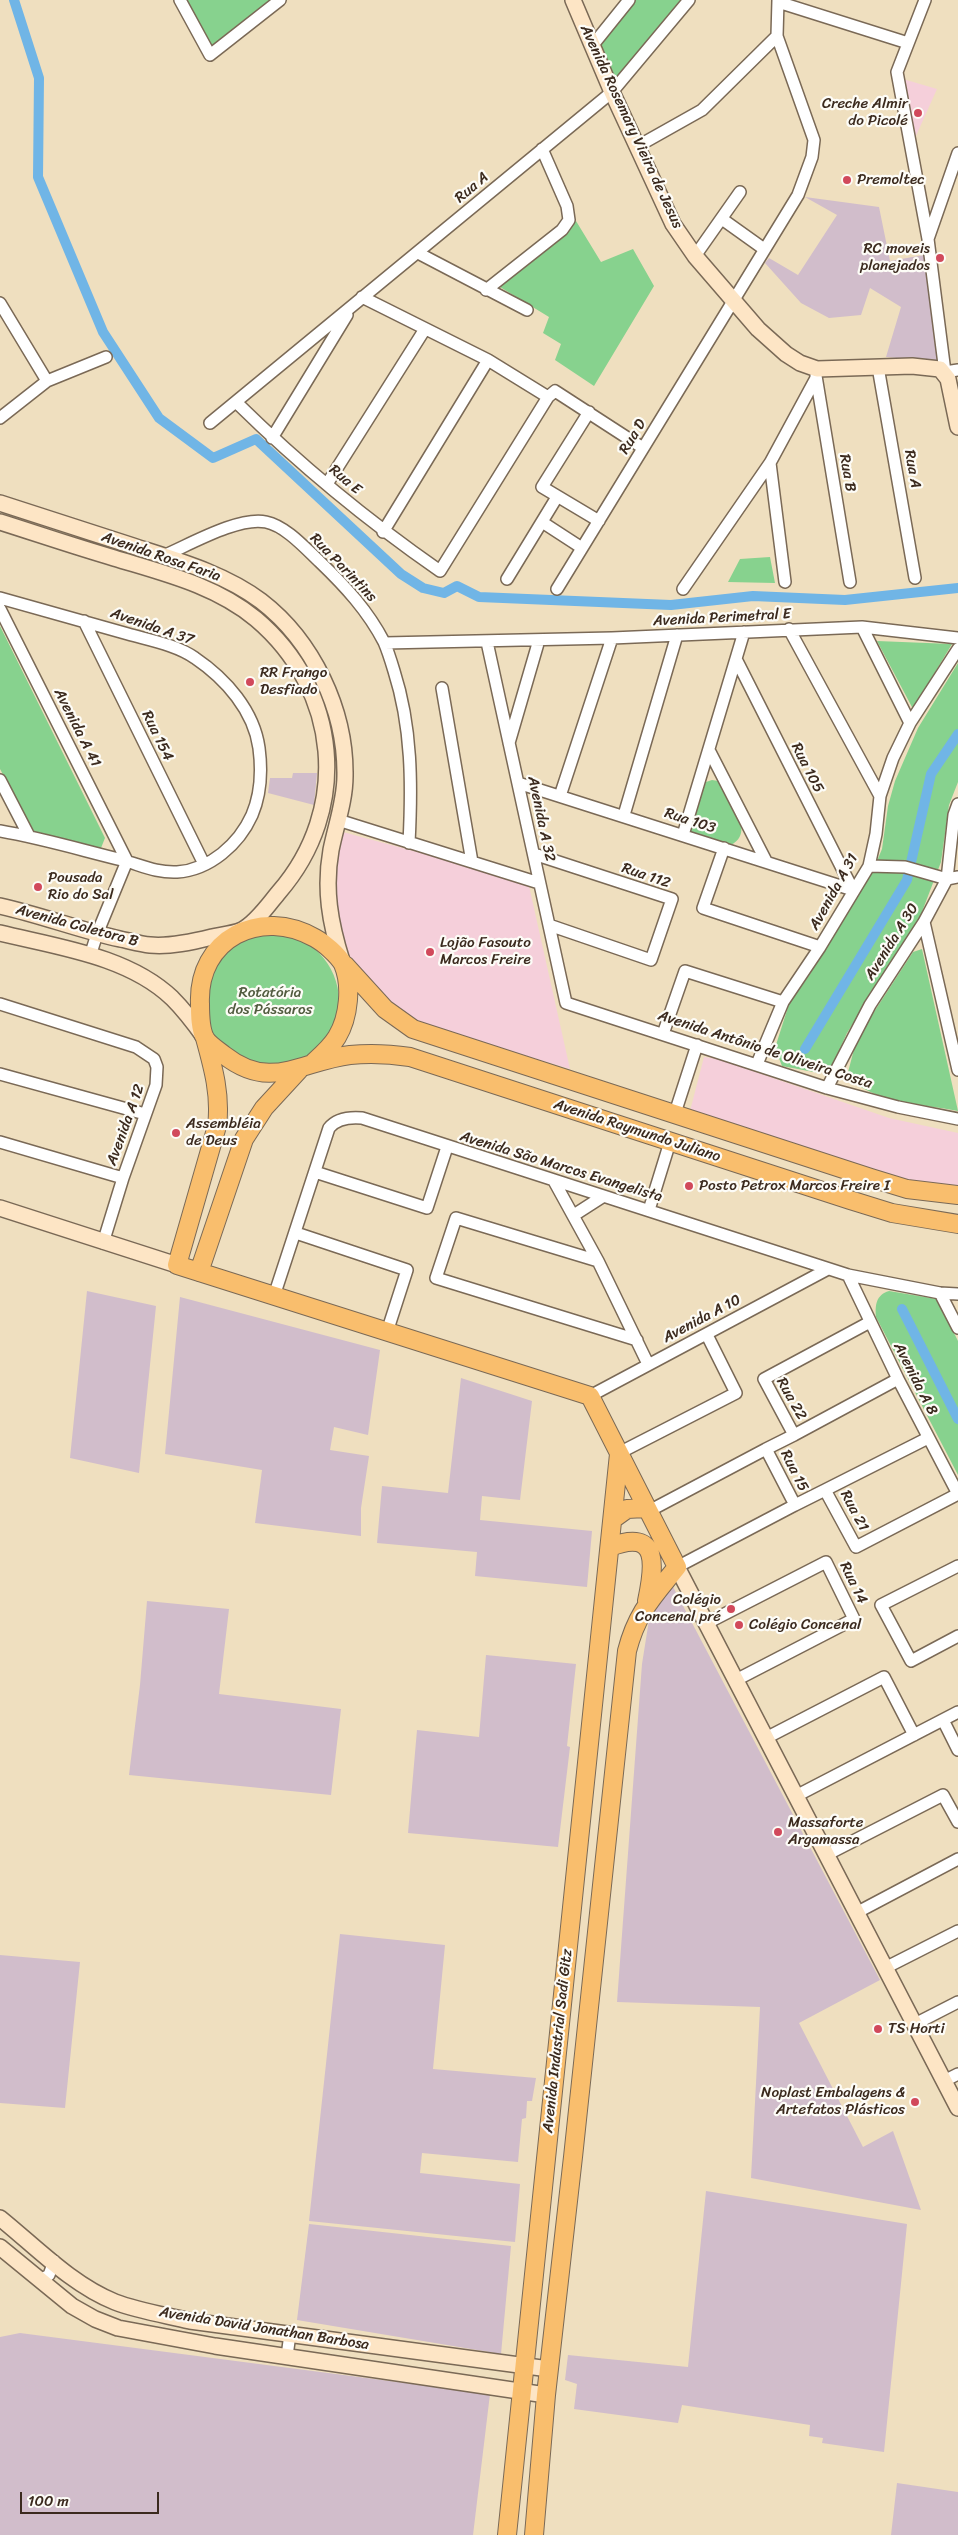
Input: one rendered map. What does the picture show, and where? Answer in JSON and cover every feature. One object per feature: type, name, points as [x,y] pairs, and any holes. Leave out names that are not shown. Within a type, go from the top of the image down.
[{"type":"main road","points":[[198,1272],[244,1140],[264,1108],[306,1066],[332,1046],[344,1024],[348,1000],[347,981],[342,963],[320,941],[299,929],[276,924],[243,930],[222,945],[212,957],[204,972],[199,992],[200,1013],[205,1038],[234,1063],[249,1070],[266,1074],[282,1074],[306,1066]]},
{"type":"main road","name":"Avenida Raymundo Juliano","points":[[342,963],[385,1009],[413,1029],[907,1189],[958,1195]]},
{"type":"main road","name":"Avenida Coletora B","points":[[177,1265],[217,1126],[219,1110],[215,1074],[205,1038]]},
{"type":"main road","name":"Avenida Raymundo Juliano","points":[[306,1066],[350,1055],[384,1054],[410,1057],[892,1213],[958,1224]]},
{"type":"main road","points":[[177,1265],[590,1396],[677,1567]]},
{"type":"main road","name":"Avenida Industrial Sadi Gitz","points":[[507,2535],[620,1453]]},
{"type":"main road","points":[[613,1519],[627,1509],[648,1509]]},
{"type":"main road","name":"Avenida Industrial Sadi Gitz","points":[[610,1547],[621,1543],[635,1542],[646,1547],[651,1554],[653,1570],[646,1604]]},
{"type":"main road","name":"Avenida Industrial Sadi Gitz","points":[[534,2535],[546,2395],[574,2157],[627,1651],[631,1635],[646,1604],[677,1567]]},
{"type":"street","points":[[180,0],[210,55],[280,0]]},
{"type":"street","name":"Avenida Rosemary Vieira de Jesus","points":[[573,0],[612,92],[673,224],[695,256],[777,347],[816,374],[878,366],[935,368],[951,371]]},
{"type":"street","points":[[592,46],[629,0]]},
{"type":"street","points":[[925,0],[897,72],[951,371],[958,428]]},
{"type":"street","points":[[612,92],[686,1]]},
{"type":"street","points":[[638,146],[702,110],[777,36],[778,1],[908,43]]},
{"type":"street","name":"Rua D","points":[[557,589],[798,195],[812,157],[814,140],[777,36]]},
{"type":"street","name":"Rua A","points":[[210,424],[612,92]]},
{"type":"street","points":[[486,290],[562,230],[569,220],[569,212],[542,149]]},
{"type":"street","points":[[928,240],[958,153]]},
{"type":"street","points":[[695,256],[740,192]]},
{"type":"street","points":[[722,219],[764,249]]},
{"type":"street","points":[[418,252],[486,290],[527,310]]},
{"type":"street","points":[[362,297],[488,360],[548,397],[555,391],[644,448]]},
{"type":"street","points":[[0,303],[47,382]]},
{"type":"street","name":"Rua A","points":[[272,438],[352,307]]},
{"type":"street","points":[[327,484],[425,329]]},
{"type":"street","points":[[0,418],[47,382],[106,357]]},
{"type":"street","points":[[383,532],[488,360]]},
{"type":"street","name":"Rua A","points":[[878,366],[916,578]]},
{"type":"street","points":[[683,589],[770,463],[816,374]]},
{"type":"street","name":"Rua B","points":[[816,374],[850,582]]},
{"type":"street","name":"Rua E","points":[[237,403],[272,438],[383,532],[440,571],[548,397]]},
{"type":"street","points":[[589,412],[542,487],[599,522]]},
{"type":"street","points":[[770,463],[785,582]]},
{"type":"street","points":[[507,579],[557,497]]},
{"type":"street","name":"Avenida Rosa Faria","points":[[0,503],[163,556],[217,576],[261,601],[281,620],[309,653],[320,672],[331,699],[344,753],[345,776],[328,875],[327,902],[332,929],[342,963]]},
{"type":"street","name":"Rua Parintins","points":[[163,556],[235,526],[252,521],[267,522],[283,530],[310,552],[345,586],[367,614],[385,643],[398,683],[408,729],[411,791],[409,843]]},
{"type":"street","name":"Avenida Rosa Faria","points":[[0,522],[206,588],[240,607],[270,632],[285,650],[305,681],[316,706],[327,748],[328,772],[324,807],[309,848],[295,874],[243,930]]},
{"type":"street","points":[[542,522],[582,548]]},
{"type":"street","points":[[95,552],[100,536]]},
{"type":"street","name":"Avenida A 37","points":[[0,598],[158,643],[194,657],[221,678],[241,703],[257,734],[261,764],[259,792],[252,815],[242,833],[230,848],[204,864],[180,872],[148,870],[126,861],[28,836],[0,831]]},
{"type":"street","name":"Avenida A 41","points":[[0,609],[126,861]]},
{"type":"street","name":"Rua 154","points":[[84,621],[204,864]]},
{"type":"street","points":[[862,627],[910,723]]},
{"type":"street","name":"Avenida Perimetral E","points":[[385,643],[612,638],[862,627],[958,638]]},
{"type":"street","points":[[789,629],[880,796]]},
{"type":"street","points":[[683,835],[710,752],[744,632]]},
{"type":"street","points":[[624,815],[677,635]]},
{"type":"street","points":[[560,796],[612,638]]},
{"type":"street","points":[[509,744],[539,640]]},
{"type":"street","name":"Avenida A 32","points":[[487,642],[566,1003]]},
{"type":"street","name":"Avenida A 31","points":[[758,1064],[783,1002],[820,948],[869,866],[876,834],[880,796],[894,758],[910,723],[958,649]]},
{"type":"street","name":"Rua 105","points":[[736,659],[853,890]]},
{"type":"street","points":[[442,688],[472,862]]},
{"type":"street","points":[[710,752],[766,861]]},
{"type":"street","points":[[0,780],[28,836]]},
{"type":"street","name":"Rua 103","points":[[518,783],[624,815],[853,890]]},
{"type":"street","name":"Avenida A 30","points":[[827,1088],[870,1005],[953,878],[957,811]]},
{"type":"street","points":[[338,820],[540,883]]},
{"type":"street","points":[[724,848],[703,908],[820,948]]},
{"type":"street","name":"Rua 112","points":[[534,854],[672,899],[651,960],[549,925]]},
{"type":"street","points":[[90,956],[126,861]]},
{"type":"street","points":[[869,866],[905,867],[953,878]]},
{"type":"street","name":"Avenida Coletora B","points":[[0,906],[97,934],[151,945],[187,943],[243,930]]},
{"type":"street","points":[[924,922],[958,1070]]},
{"type":"street","name":"Avenida Coletora B","points":[[0,933],[90,956],[128,970],[151,982],[171,997],[205,1038]]},
{"type":"street","points":[[663,1034],[685,971],[783,1002]]},
{"type":"street","name":"Avenida Antônio de Oliveira Costa","points":[[566,1003],[827,1088],[898,1107],[958,1119]]},
{"type":"street","name":"Avenida A 12","points":[[0,1004],[147,1053],[154,1059],[157,1075],[156,1085],[122,1178],[103,1243]]},
{"type":"street","points":[[675,1114],[697,1045]]},
{"type":"street","points":[[0,1074],[145,1114]]},
{"type":"street","name":"Avenida São Marcos Evangelista","points":[[274,1296],[331,1125],[338,1121],[352,1118],[362,1118],[848,1275],[940,1294],[958,1294]]},
{"type":"street","points":[[0,1142],[122,1178]]},
{"type":"street","points":[[649,1210],[670,1142]]},
{"type":"street","points":[[315,1172],[426,1208],[447,1147]]},
{"type":"street","points":[[554,1181],[574,1214],[648,1364]]},
{"type":"street","points":[[574,1214],[602,1196]]},
{"type":"street","points":[[0,1208],[103,1243],[177,1265]]},
{"type":"street","points":[[598,1261],[456,1218],[436,1278],[637,1340]]},
{"type":"street","points":[[296,1232],[407,1270],[387,1332]]},
{"type":"street","name":"Avenida A 10","points":[[590,1396],[828,1269]]},
{"type":"street","name":"Avenida A 8","points":[[848,1275],[898,1380],[958,1494]]},
{"type":"street","points":[[940,1294],[958,1328]]},
{"type":"street","name":"Rua 22","points":[[870,1322],[764,1379],[794,1435],[898,1380]]},
{"type":"street","points":[[620,1453],[736,1393],[707,1335]]},
{"type":"street","points":[[766,1449],[794,1435]]},
{"type":"street","name":"Rua 21","points":[[928,1438],[825,1490],[856,1547],[958,1494]]},
{"type":"street","name":"Rua 15","points":[[648,1509],[766,1449],[795,1505],[677,1567]]},
{"type":"street","points":[[795,1505],[825,1490]]},
{"type":"street","name":"Rua 14","points":[[707,1624],[826,1562],[854,1619],[736,1680]]},
{"type":"street","points":[[958,1566],[881,1605],[911,1661],[958,1636]]},
{"type":"street","points":[[677,1567],[958,2108]]},
{"type":"street","points":[[766,1738],[884,1677],[914,1734]]},
{"type":"street","points":[[796,1796],[958,1712]]},
{"type":"street","points":[[943,1720],[958,1750]]},
{"type":"street","points":[[826,1855],[943,1795],[958,1822]]},
{"type":"street","points":[[856,1913],[958,1860]]},
{"type":"street","points":[[885,1968],[958,1931]]},
{"type":"street","points":[[915,2024],[958,2002]]},
{"type":"street","points":[[944,2081],[958,2074]]},
{"type":"street","name":"Avenida David Jonathan Barbosa","points":[[0,2218],[77,2281],[116,2302],[190,2321],[549,2369]]},
{"type":"street","name":"Avenida David Jonathan Barbosa","points":[[0,2247],[72,2306],[95,2319],[118,2328],[287,2356],[546,2395]]},
{"type":"street","points":[[40,2280],[49,2275],[54,2261]]},
{"type":"street","points":[[287,2356],[290,2334]]},
{"type":"shaded area","name":"Creche Almir do Picolé","points":[[903,79],[937,89],[915,138]]},
{"type":"shaded area","name":"Premoltec","points":[[805,197],[879,207],[890,261],[924,255],[940,362],[886,357],[901,307],[870,288],[861,315],[829,318],[801,303],[765,263],[769,258],[798,275],[837,215]]},
{"type":"shaded area","points":[[293,773],[317,773],[314,805],[268,793],[270,778],[292,778]]},
{"type":"shaded area","points":[[339,831],[436,857],[529,886],[570,1069],[426,1026],[405,1016],[367,984],[349,955],[337,931],[332,915]]},
{"type":"shaded area","points":[[704,1057],[718,1059],[889,1118],[958,1133],[958,1191],[909,1184],[690,1111]]},
{"type":"shaded area","points":[[87,1291],[156,1306],[139,1473],[70,1458]]},
{"type":"shaded area","points":[[180,1297],[380,1350],[368,1435],[334,1427],[330,1450],[369,1456],[361,1508],[361,1536],[255,1523],[262,1470],[165,1454]]},
{"type":"shaded area","points":[[461,1378],[532,1401],[520,1500],[482,1496],[480,1520],[592,1531],[587,1587],[475,1576],[477,1552],[377,1543],[382,1486],[448,1493]]},
{"type":"shaded area","points":[[671,1583],[880,1980],[799,2023],[863,2147],[893,2131],[921,2210],[751,2178],[760,2007],[617,2002],[642,1664],[652,1601]]},
{"type":"shaded area","points":[[147,1601],[229,1609],[219,1694],[341,1709],[331,1795],[129,1775],[140,1685]]},
{"type":"shaded area","points":[[486,1655],[576,1664],[567,1746],[570,1747],[558,1847],[408,1833],[417,1730],[479,1737]]},
{"type":"shaded area","points":[[340,1934],[445,1945],[433,2069],[536,2078],[532,2101],[527,2101],[526,2118],[522,2119],[518,2162],[422,2153],[420,2173],[520,2184],[515,2242],[309,2221]]},
{"type":"shaded area","points":[[0,1955],[80,1962],[65,2108],[0,2103]]},
{"type":"shaded area","points":[[706,2191],[907,2224],[884,2452],[822,2443],[823,2438],[809,2436],[810,2425],[682,2405],[678,2423],[574,2409],[577,2384],[565,2380],[568,2355],[688,2367]]},
{"type":"shaded area","points":[[309,2224],[511,2246],[501,2354],[297,2320]]},
{"type":"shaded area","points":[[20,2333],[490,2394],[473,2535],[0,2535],[0,2337]]},
{"type":"shaded area","points":[[897,2483],[958,2492],[958,2535],[891,2535]]},
{"type":"green space","points":[[187,0],[271,0],[211,47]]},
{"type":"green space","points":[[633,0],[682,0],[617,85],[598,44]]},
{"type":"green space","points":[[576,221],[601,262],[633,249],[654,286],[594,386],[555,360],[561,344],[543,333],[549,317],[500,287]]},
{"type":"green space","points":[[770,557],[775,583],[728,582],[740,559]]},
{"type":"green space","points":[[0,626],[105,838],[101,848],[95,851],[35,833],[0,769]]},
{"type":"green space","points":[[877,641],[952,644],[913,709]]},
{"type":"green space","points":[[958,663],[958,782],[949,805],[941,862],[920,917],[847,1033],[832,1066],[819,1073],[782,1066],[775,1048],[789,1004],[810,974],[874,868],[882,849],[888,806],[895,781],[918,728]]},
{"type":"green space","points":[[718,781],[738,814],[741,824],[741,832],[738,839],[731,845],[699,837],[691,831],[692,820],[706,782]]},
{"type":"green space","name":"Rotatória dos Pássaros","points":[[253,934],[287,934],[304,941],[324,958],[336,981],[339,994],[336,1025],[317,1054],[260,1071],[208,1033],[207,973],[221,953]]},
{"type":"green space","points":[[922,949],[958,1111],[884,1097],[870,1092],[847,1076],[857,1038],[913,952]]},
{"type":"green space","points":[[889,1291],[937,1299],[958,1341],[958,1475],[876,1317],[877,1301],[881,1295]]},
{"type":"waterway","points":[[14,0],[39,78],[38,177],[103,332],[159,418],[213,458],[256,439],[401,574],[423,588],[444,593],[457,586],[479,597],[671,605],[753,596],[845,600],[958,588]]},
{"type":"waterway","points":[[805,1049],[907,880],[931,774],[958,734]]},
{"type":"waterway","points":[[902,1309],[958,1419]]},
{"type":"place","name":"Creche Almir do Picolé","points":[[918,113]]},
{"type":"place","name":"Premoltec","points":[[847,180]]},
{"type":"place","name":"RC moveis planejados","points":[[940,258]]},
{"type":"place","name":"RR Frango Desfiado","points":[[250,682]]},
{"type":"place","name":"Pousada Rio do Sal","points":[[38,887]]},
{"type":"place","name":"Lojão Fasouto Marcos Freire","points":[[430,952]]},
{"type":"place","name":"Assembléia de Deus","points":[[176,1133]]},
{"type":"place","name":"Posto Petrox Marcos Freire I","points":[[689,1186]]},
{"type":"place","name":"Colégio Concenal pré","points":[[731,1609]]},
{"type":"place","name":"Colégio Concenal","points":[[739,1625]]},
{"type":"place","name":"Massaforte Argamassa","points":[[778,1832]]},
{"type":"place","name":"TS Horti","points":[[878,2029]]},
{"type":"place","name":"Noplast Embalagens & Artefatos Plásticos","points":[[915,2102]]}]
